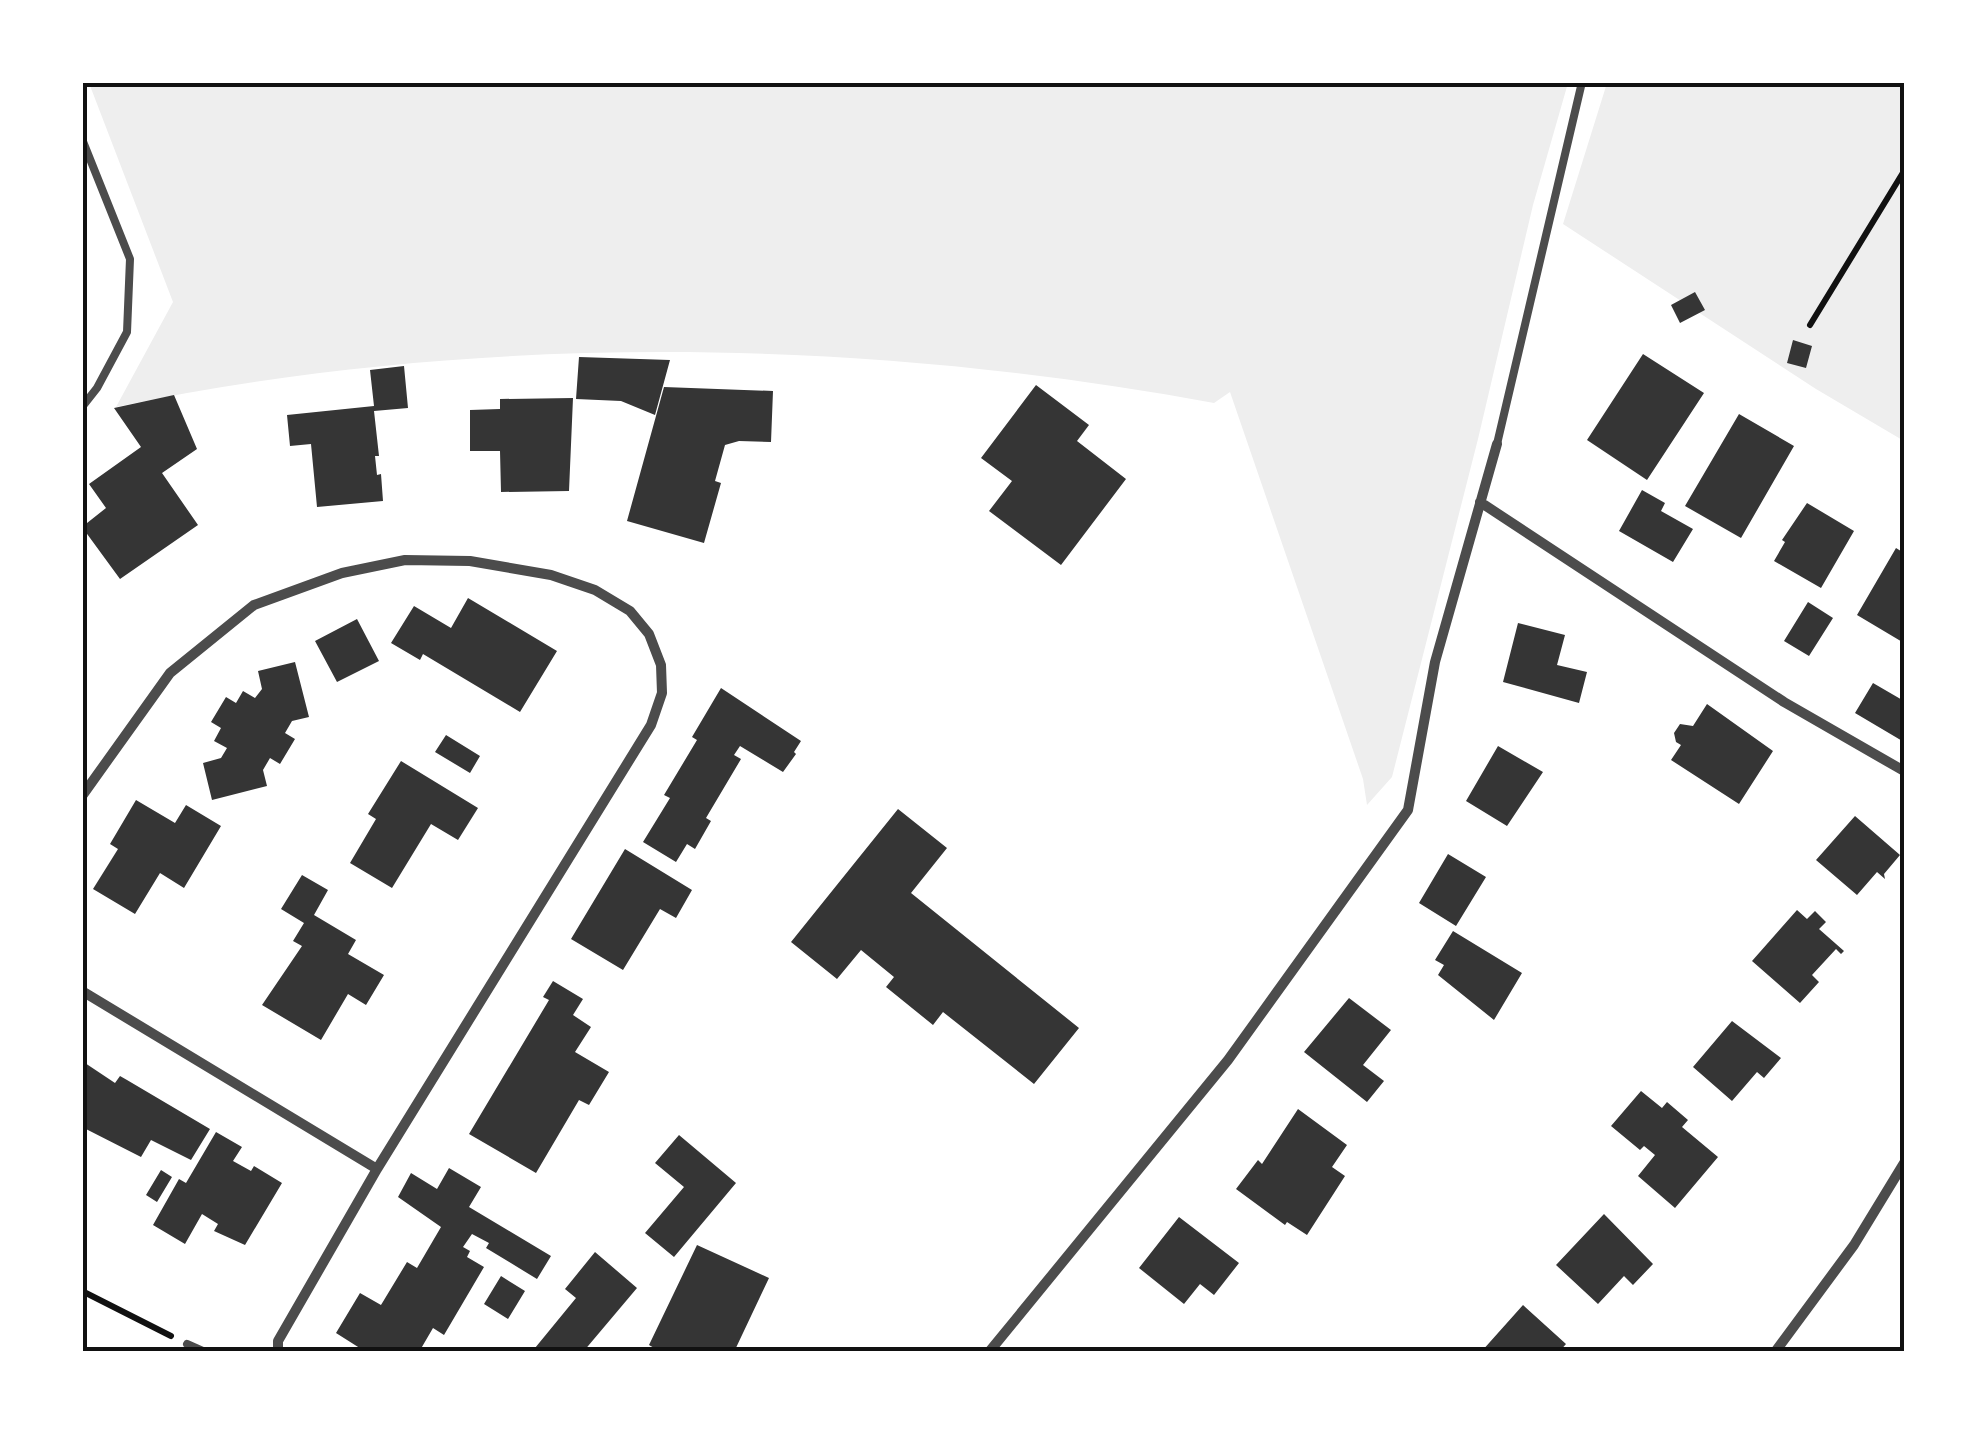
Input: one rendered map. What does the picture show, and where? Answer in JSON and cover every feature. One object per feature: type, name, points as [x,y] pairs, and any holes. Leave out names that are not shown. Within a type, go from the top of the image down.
[{"type":"street","points":[[989,1352],[1228,1060],[1408,810],[1435,662],[1497,444]]},
{"type":"street","points":[[1480,502],[1784,702],[1904,770]]},
{"type":"street","points":[[82,796],[170,673],[254,605],[342,573],[406,560],[470,561],[550,575],[595,590],[630,611],[649,634],[662,666],[662,693],[651,724],[377,1169],[278,1341],[278,1352]]},
{"type":"street","points":[[82,991],[377,1169]]},
{"type":"street","points":[[1775,1352],[1854,1245],[1904,1163]]},
{"type":"lane","points":[[1497,444],[1582,82]]},
{"type":"lane","points":[[82,139],[130,258],[127,332],[97,388],[82,407]]},
{"type":"lane","points":[[187,1344],[204,1352]]},
{"type":"path","points":[[1810,325],[1904,171]]},
{"type":"path","points":[[82,1292],[187,1344]]},
{"type":"shaded area","points":[[89,83],[1568,83],[1533,205],[1392,777],[1367,805],[1363,779],[1230,392],[1214,403],[1079,381],[942,365],[804,355],[665,352],[526,355],[387,365],[251,383],[116,407],[173,302]]},
{"type":"shaded area","points":[[1607,83],[1904,83],[1904,441],[1816,389],[1563,224]]},
{"type":"building","points":[[1695,292],[1705,310],[1680,323],[1671,305]]},
{"type":"building","points":[[1793,340],[1812,346],[1806,368],[1787,363]]},
{"type":"building","points":[[1643,354],[1704,393],[1647,480],[1587,440]]},
{"type":"building","points":[[579,357],[670,360],[655,415],[621,401],[576,399]]},
{"type":"building","points":[[404,366],[408,408],[374,411],[379,456],[375,456],[383,501],[317,507],[311,444],[290,446],[287,415],[374,406],[370,370]]},
{"type":"building","points":[[1036,385],[1089,425],[1077,441],[1126,479],[1061,565],[989,511],[1012,481],[981,458]]},
{"type":"building","points":[[664,387],[773,391],[771,442],[739,441],[725,445],[715,481],[721,483],[704,543],[627,521]]},
{"type":"building","points":[[174,395],[197,449],[162,473],[198,525],[120,579],[82,527],[106,508],[89,484],[141,447],[114,408]]},
{"type":"building","points":[[573,398],[569,491],[501,492],[500,451],[470,451],[470,410],[500,409],[500,399]]},
{"type":"building","points":[[1739,414],[1794,446],[1741,538],[1685,506]]},
{"type":"building","points":[[1642,490],[1665,503],[1661,511],[1693,529],[1673,562],[1619,531]]},
{"type":"building","points":[[1807,503],[1854,531],[1821,588],[1774,561],[1785,542],[1782,540]]},
{"type":"building","points":[[1896,548],[1904,553],[1904,643],[1857,615]]},
{"type":"building","points":[[468,598],[557,651],[520,712],[423,654],[420,660],[391,643],[414,606],[451,628]]},
{"type":"building","points":[[1808,602],[1833,618],[1809,656],[1784,641]]},
{"type":"building","points":[[357,619],[379,661],[337,682],[315,641]]},
{"type":"building","points":[[1518,623],[1565,635],[1557,665],[1587,672],[1579,703],[1503,682]]},
{"type":"building","points":[[295,662],[309,717],[292,721],[285,733],[295,739],[280,764],[270,758],[263,770],[267,786],[212,800],[203,763],[221,758],[227,748],[214,741],[221,728],[211,722],[226,697],[236,703],[243,691],[255,698],[262,689],[258,671]]},
{"type":"building","points":[[1873,683],[1904,701],[1904,742],[1855,713]]},
{"type":"building","points":[[721,688],[801,741],[783,772],[740,746],[734,755],[741,759],[706,818],[711,821],[695,849],[687,844],[676,862],[643,842],[670,798],[664,795],[697,740],[692,737]]},
{"type":"building","points":[[1707,704],[1773,751],[1739,804],[1671,760],[1681,745],[1674,733],[1680,724],[1693,726]]},
{"type":"building","points":[[446,735],[480,756],[470,773],[435,752]]},
{"type":"building","points":[[1498,746],[1543,772],[1507,826],[1466,801]]},
{"type":"building","points":[[401,761],[478,808],[458,840],[431,824],[392,888],[350,863],[376,819],[368,814]]},
{"type":"building","points":[[136,800],[175,823],[186,805],[221,826],[184,888],[160,873],[135,914],[93,889],[118,849],[110,844]]},
{"type":"building","points":[[898,809],[947,848],[911,893],[1079,1028],[1034,1084],[943,1012],[933,1025],[886,987],[894,977],[861,950],[837,979],[791,942]]},
{"type":"building","points":[[1855,816],[1900,855],[1884,874],[1885,879],[1877,872],[1857,895],[1816,860]]},
{"type":"building","points":[[625,849],[692,890],[676,918],[660,909],[623,970],[571,939]]},
{"type":"building","points":[[1448,854],[1486,877],[1456,926],[1419,903]]},
{"type":"building","points":[[302,875],[328,890],[314,915],[356,940],[348,954],[384,975],[366,1005],[348,994],[321,1040],[262,1005],[302,946],[293,941],[304,923],[281,909]]},
{"type":"building","points":[[1797,910],[1807,919],[1815,911],[1826,922],[1819,929],[1844,951],[1841,954],[1836,949],[1812,975],[1819,982],[1800,1003],[1752,961]]},
{"type":"building","points":[[1453,931],[1522,973],[1494,1020],[1438,975],[1444,965],[1435,960]]},
{"type":"building","points":[[553,981],[583,999],[573,1015],[591,1027],[575,1052],[609,1072],[589,1105],[579,1100],[536,1173],[469,1134],[549,1000],[543,997]]},
{"type":"building","points":[[1349,998],[1391,1030],[1363,1065],[1384,1081],[1367,1102],[1304,1052]]},
{"type":"building","points":[[1732,1021],[1781,1058],[1764,1078],[1757,1072],[1732,1101],[1693,1067]]},
{"type":"building","points":[[82,1061],[115,1083],[120,1076],[210,1129],[191,1160],[151,1140],[141,1157],[82,1127]]},
{"type":"building","points":[[1641,1091],[1662,1108],[1667,1102],[1688,1120],[1682,1127],[1718,1157],[1675,1208],[1638,1176],[1655,1155],[1644,1146],[1640,1150],[1611,1126]]},
{"type":"building","points":[[1298,1109],[1347,1145],[1332,1167],[1345,1176],[1307,1235],[1287,1222],[1285,1225],[1236,1189],[1258,1160],[1262,1164]]},
{"type":"building","points":[[216,1132],[242,1147],[233,1161],[251,1171],[254,1166],[282,1183],[245,1245],[214,1231],[218,1224],[202,1214],[185,1244],[153,1225],[179,1179],[186,1183]]},
{"type":"building","points":[[679,1135],[736,1183],[674,1257],[645,1233],[684,1187],[655,1163]]},
{"type":"building","points":[[449,1168],[481,1187],[469,1207],[551,1256],[537,1279],[486,1248],[489,1243],[472,1234],[463,1247],[470,1251],[467,1257],[484,1267],[444,1335],[433,1328],[419,1352],[390,1352],[383,1348],[381,1352],[366,1352],[336,1333],[360,1293],[381,1305],[407,1262],[417,1268],[441,1227],[398,1197],[411,1173],[437,1189]]},
{"type":"building","points":[[161,1170],[172,1177],[157,1202],[146,1195]]},
{"type":"building","points":[[1604,1214],[1653,1264],[1633,1285],[1624,1276],[1598,1304],[1556,1265]]},
{"type":"building","points":[[1179,1217],[1239,1263],[1214,1295],[1200,1284],[1184,1304],[1139,1268]]},
{"type":"building","points":[[697,1245],[769,1278],[734,1352],[661,1352],[649,1345]]},
{"type":"building","points":[[595,1252],[637,1288],[583,1352],[539,1352],[535,1348],[576,1298],[565,1289]]},
{"type":"building","points":[[501,1276],[525,1291],[508,1319],[484,1304]]},
{"type":"building","points":[[1523,1305],[1566,1344],[1559,1352],[1481,1352]]}]
